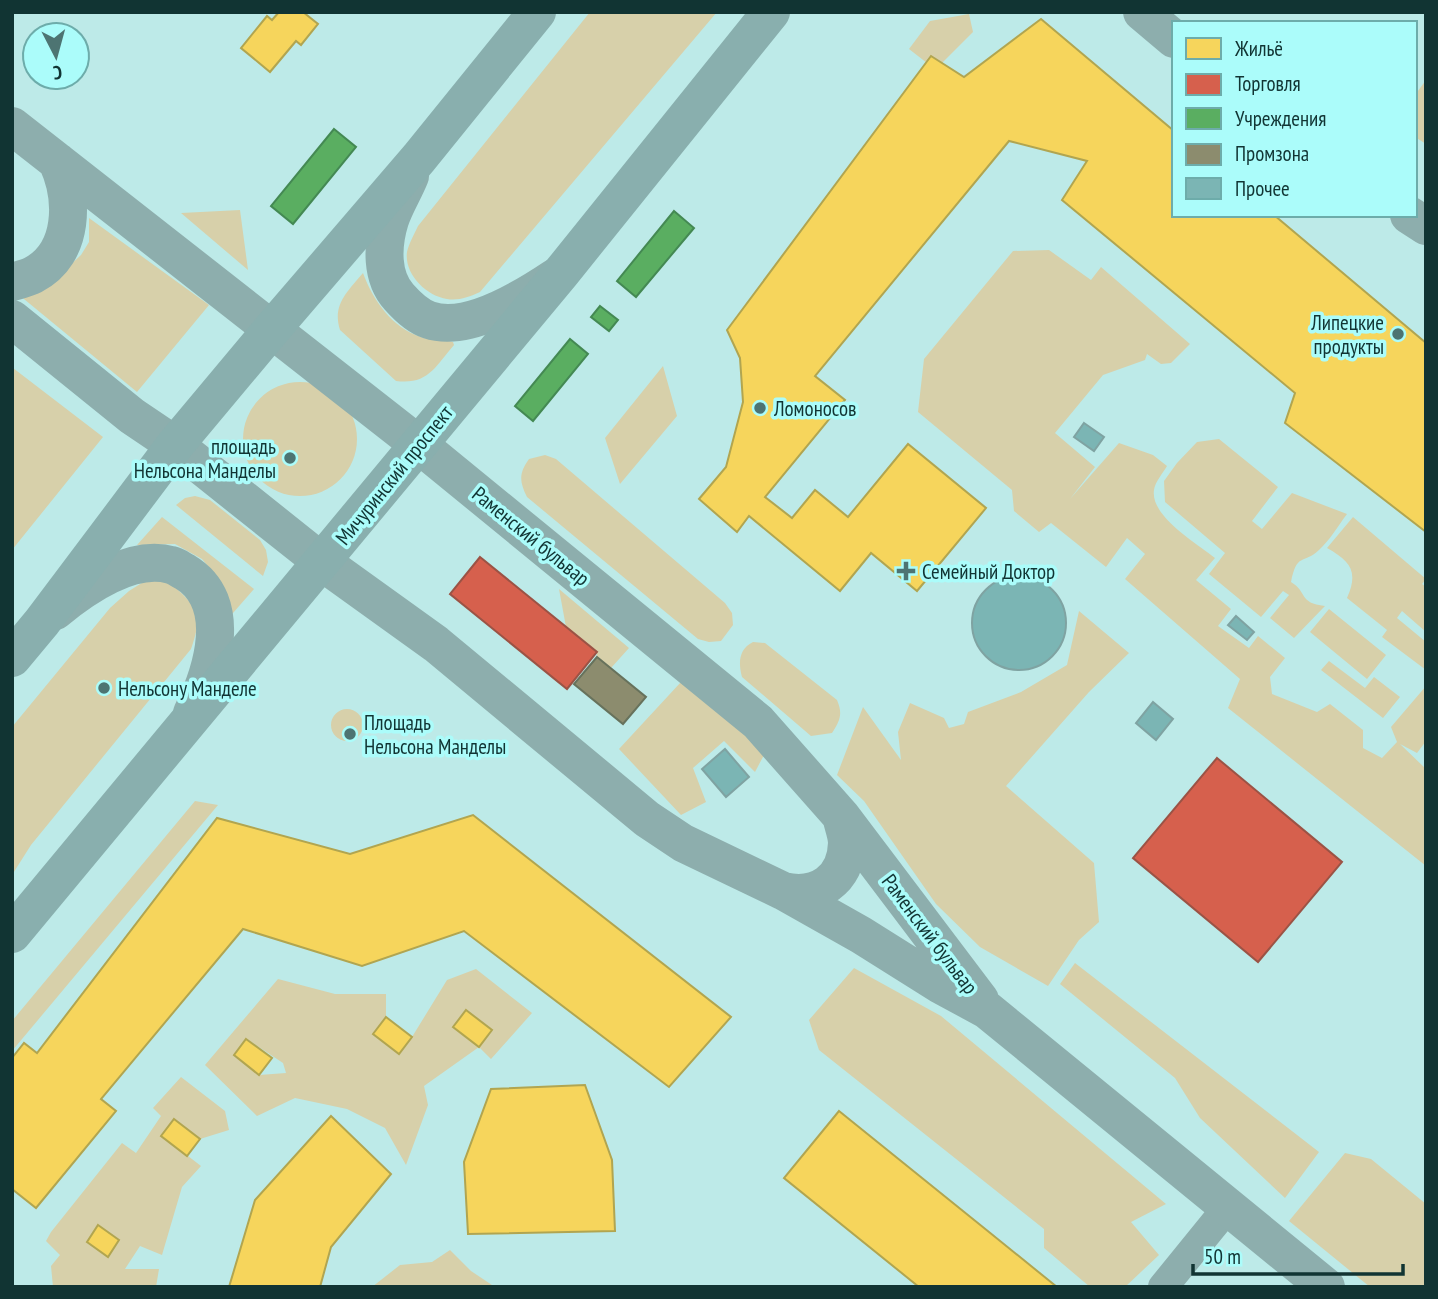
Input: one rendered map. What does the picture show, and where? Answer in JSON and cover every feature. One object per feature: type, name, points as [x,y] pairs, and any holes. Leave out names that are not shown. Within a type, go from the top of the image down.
[{"type":"main road","points":[[12,658],[175,445],[419,158],[537,12]]},
{"type":"main road","name":"Мичуринский проспект","points":[[12,934],[561,273],[772,12]]},
{"type":"street","points":[[1142,12],[1172,37]]},
{"type":"street","name":"Раменский бульвар","points":[[12,126],[418,444],[758,722],[841,816],[987,1010]]},
{"type":"street","points":[[419,158],[390,221],[385,249],[385,272],[392,289],[409,308],[430,320],[478,318],[519,301],[561,273]]},
{"type":"street","points":[[12,282],[33,275],[48,264],[60,248],[68,225],[69,201],[64,176],[57,161]]},
{"type":"street","name":"Раменский бульвар","points":[[12,319],[132,416],[175,445],[322,562],[436,644],[647,818],[683,843],[783,891],[987,1010],[1325,1287]]},
{"type":"street","points":[[42,622],[71,598],[106,575],[146,564],[172,565],[194,578],[208,594],[214,616],[214,641],[202,692],[186,724]]},
{"type":"street","points":[[783,891],[798,894],[816,891],[834,879],[845,863],[847,840],[841,816]]},
{"type":"street","points":[[1163,1287],[1228,1207]]},
{"type":"shaded area","points":[[590,12],[717,12],[480,292],[468,297],[447,299],[424,289],[413,276],[407,260],[407,252],[418,226]]},
{"type":"shaded area","points":[[969,14],[973,32],[942,63],[932,57],[927,63],[909,49],[930,21]]},
{"type":"shaded area","points":[[1426,80],[1426,144],[1417,138],[1417,92]]},
{"type":"shaded area","points":[[240,210],[248,270],[181,213]]},
{"type":"shaded area","points":[[89,218],[209,305],[137,392],[13,290],[53,281],[81,255],[89,242]]},
{"type":"shaded area","points":[[1049,250],[1091,280],[1101,267],[1190,344],[1171,363],[1161,364],[1147,354],[1145,360],[1103,375],[1055,433],[1095,467],[1070,499],[1119,443],[1153,455],[1167,466],[1157,481],[1155,500],[1159,509],[1176,528],[1215,558],[1196,580],[1231,609],[1218,626],[1249,648],[1258,636],[1285,658],[1270,677],[1272,694],[1317,712],[1330,704],[1363,730],[1363,748],[1382,758],[1397,742],[1391,727],[1426,686],[1426,741],[1417,753],[1400,744],[1426,769],[1426,866],[1228,708],[1240,679],[1125,579],[1145,554],[1127,538],[1106,567],[1051,523],[1039,532],[1014,511],[1012,490],[918,412],[924,359],[1013,251]]},
{"type":"shaded area","points":[[363,273],[378,303],[401,327],[425,338],[453,342],[454,345],[430,373],[416,380],[396,381],[340,330],[338,313],[342,299]]},
{"type":"shaded area","points":[[663,366],[677,416],[620,484],[605,438]]},
{"type":"shaded area","points":[[12,369],[103,437],[12,550]]},
{"type":"shaded area","points":[[300,382],[322,387],[340,399],[352,417],[357,439],[352,461],[340,479],[322,491],[300,496],[278,491],[260,479],[248,461],[243,439],[248,417],[260,399],[278,387]]},
{"type":"shaded area","points":[[1219,439],[1278,487],[1252,521],[1262,529],[1292,493],[1347,514],[1323,546],[1296,566],[1291,582],[1307,600],[1325,606],[1294,638],[1270,618],[1289,595],[1283,591],[1261,617],[1209,574],[1225,553],[1165,502],[1164,481],[1177,463],[1197,442]]},
{"type":"shaded area","points":[[545,455],[556,459],[725,603],[732,613],[733,625],[721,641],[698,639],[527,497],[521,482],[523,469],[529,459]]},
{"type":"shaded area","points":[[195,496],[210,500],[260,540],[266,550],[268,562],[263,576],[176,505],[185,498]]},
{"type":"shaded area","points":[[162,517],[254,589],[226,621],[218,578],[202,559],[175,544],[137,545]]},
{"type":"shaded area","points":[[1353,517],[1426,579],[1422,584],[1426,587],[1426,632],[1402,611],[1397,618],[1426,642],[1426,670],[1382,637],[1387,630],[1347,598],[1352,581],[1350,568],[1347,562],[1327,548]]},
{"type":"shaded area","points":[[148,579],[168,580],[191,603],[197,617],[197,625],[191,649],[31,845],[12,875],[12,727],[110,608]]},
{"type":"shaded area","points":[[559,589],[629,648],[611,668],[597,657],[597,652],[566,627]]},
{"type":"shaded area","points":[[1329,609],[1386,655],[1367,679],[1310,632]]},
{"type":"shaded area","points":[[1079,611],[1129,653],[1089,692],[1006,786],[1094,863],[1099,922],[1079,940],[1048,986],[980,947],[936,904],[864,801],[837,775],[863,707],[901,760],[898,732],[910,703],[944,718],[949,728],[964,724],[968,712],[1021,692],[1067,665]]},
{"type":"shaded area","points":[[753,642],[765,643],[837,700],[840,717],[832,733],[811,736],[742,677],[741,656],[745,648]]},
{"type":"shaded area","points":[[1329,661],[1365,688],[1374,677],[1400,697],[1383,718],[1321,670]]},
{"type":"shaded area","points":[[681,682],[748,734],[765,753],[755,772],[724,741],[693,768],[706,802],[681,815],[619,749]]},
{"type":"shaded area","points":[[347,709],[358,714],[363,725],[358,736],[347,741],[336,736],[331,725],[336,714]]},
{"type":"shaded area","points":[[195,801],[218,805],[12,1051],[12,1021]]},
{"type":"shaded area","points":[[1075,963],[1319,1152],[1285,1198],[1200,1118],[1175,1078],[1060,984]]},
{"type":"shaded area","points":[[854,968],[941,1016],[1166,1204],[1131,1222],[1159,1255],[1125,1287],[1090,1287],[1044,1248],[1044,1229],[819,1050],[809,1020]]},
{"type":"shaded area","points":[[476,969],[532,1013],[491,1059],[479,1047],[424,1086],[428,1105],[406,1165],[385,1128],[347,1109],[295,1098],[257,1116],[205,1065],[278,979],[335,994],[386,994],[386,1017],[373,1034],[399,1053],[447,980]],"holes":[[[247,1039],[283,1063],[286,1073],[259,1075],[234,1055]]]},
{"type":"shaded area","points":[[181,1077],[225,1111],[229,1130],[200,1139],[174,1119],[162,1136],[201,1166],[182,1187],[162,1255],[140,1246],[125,1269],[159,1269],[156,1287],[53,1287],[51,1266],[60,1255],[46,1241],[51,1232],[122,1143],[136,1153],[161,1116],[153,1108]],"holes":[[[98,1225],[119,1240],[108,1257],[87,1242]]]},
{"type":"shaded area","points":[[1345,1153],[1371,1159],[1426,1204],[1426,1287],[1370,1287],[1289,1221]]},
{"type":"shaded area","points":[[450,1250],[471,1271],[495,1287],[372,1287],[400,1265],[432,1262]]},
{"type":"building: Жильё","points":[[279,12],[303,12],[318,24],[301,45],[296,41],[270,72],[241,48],[267,16],[272,20]]},
{"type":"building: Жильё","points":[[1041,19],[1172,129],[1172,217],[1276,217],[1426,343],[1426,532],[1285,423],[1295,393],[1062,200],[1087,161],[1009,141],[815,376],[845,400],[765,497],[792,518],[815,490],[848,517],[908,444],[986,508],[917,591],[871,553],[840,591],[749,516],[737,532],[699,499],[726,467],[743,402],[740,358],[727,330],[931,56],[964,77]]},
{"type":"building: Жильё","points":[[473,815],[731,1017],[669,1087],[464,931],[362,966],[243,929],[101,1099],[116,1111],[36,1208],[12,1189],[12,1058],[24,1043],[37,1053],[217,818],[350,854]]},
{"type":"building: Жильё","points":[[466,1010],[492,1030],[479,1047],[453,1027]]},
{"type":"building: Жильё","points":[[386,1017],[412,1037],[399,1054],[373,1034]]},
{"type":"building: Жильё","points":[[246,1039],[272,1058],[259,1075],[234,1055]]},
{"type":"building: Жильё","points":[[585,1085],[612,1160],[615,1231],[468,1234],[464,1162],[491,1089]]},
{"type":"building: Жильё","points":[[839,1111],[1057,1287],[919,1287],[784,1178]]},
{"type":"building: Жильё","points":[[331,1116],[391,1174],[331,1247],[320,1287],[229,1287],[255,1200]]},
{"type":"building: Жильё","points":[[174,1119],[200,1139],[187,1156],[161,1136]]},
{"type":"building: Жильё","points":[[98,1225],[119,1240],[108,1257],[87,1242]]},
{"type":"building: Торговля","points":[[480,557],[597,652],[567,689],[450,594]]},
{"type":"building: Торговля","points":[[1217,758],[1342,862],[1258,962],[1133,858]]},
{"type":"building: Учреждения","points":[[334,129],[356,147],[293,224],[271,206]]},
{"type":"building: Учреждения","points":[[674,211],[694,228],[636,297],[617,281]]},
{"type":"building: Учреждения","points":[[600,306],[618,320],[609,331],[591,317]]},
{"type":"building: Учреждения","points":[[570,339],[588,354],[533,421],[515,406]]},
{"type":"building: Промзона","points":[[597,657],[646,697],[623,724],[574,684]]},
{"type":"building: Прочее","points":[[1084,423],[1104,437],[1094,451],[1074,437]]},
{"type":"building: Прочее","points":[[1010,576],[1028,576],[1053,589],[1063,605],[1066,623],[1063,641],[1053,657],[1028,670],[1010,670],[985,657],[972,632],[972,614],[985,589]]},
{"type":"building: Прочее","points":[[1236,616],[1254,632],[1247,640],[1228,625]]},
{"type":"building: Прочее","points":[[1153,702],[1173,719],[1156,740],[1136,723]]},
{"type":"building: Прочее","points":[[725,749],[749,777],[726,797],[702,769]]},
{"type":"place","name":"Липецкие продукты","points":[[1398,334]]},
{"type":"place","name":"Ломоносов","points":[[760,408]]},
{"type":"place","name":"площадь Нельсона Манделы","points":[[290,458]]},
{"type":"place","name":"Семейный Доктор","points":[[906,571]]},
{"type":"place","name":"Нельсону Манделе","points":[[104,688]]},
{"type":"place","name":"Площадь Нельсона Манделы","points":[[350,734]]}]
